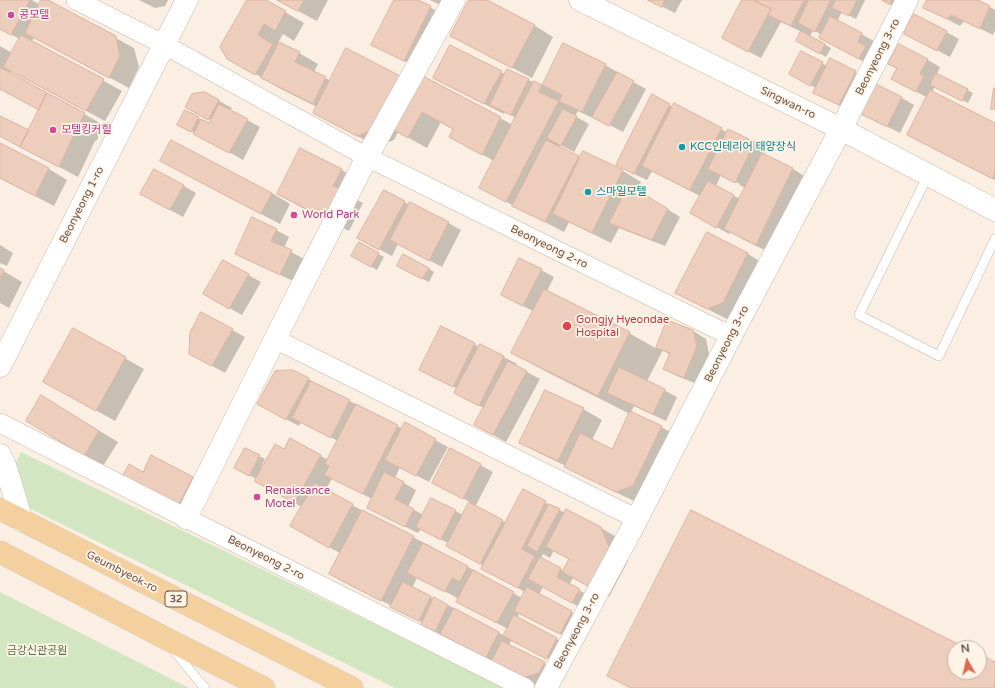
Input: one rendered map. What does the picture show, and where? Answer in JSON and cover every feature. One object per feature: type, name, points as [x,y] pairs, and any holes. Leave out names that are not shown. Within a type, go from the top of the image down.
[{"type":"main road","name":"Geumbyeok-ro","points":[[0,509],[352,688]]},
{"type":"main road","points":[[0,552],[264,688]]},
{"type":"street","points":[[76,0],[163,44],[367,157]]},
{"type":"street","name":"Beonyeong 1-ro","points":[[0,366],[163,44],[187,0]]},
{"type":"street","points":[[0,423],[186,518],[367,157],[454,0]]},
{"type":"street","name":"Singwan-ro","points":[[580,0],[841,129],[995,210]]},
{"type":"street","name":"Beonyeong 3-ro","points":[[546,688],[637,519],[907,0]]},
{"type":"street","name":"Beonyeong 2-ro","points":[[367,157],[731,336]]},
{"type":"street","points":[[275,339],[637,519]]},
{"type":"street","points":[[0,454],[5,465],[22,521]]},
{"type":"street","name":"Beonyeong 2-ro","points":[[186,518],[525,688]]},
{"type":"lane","points":[[928,175],[859,315],[939,356],[995,239]]},
{"type":"lane","points":[[165,638],[205,688]]},
{"type":"green space","points":[[21,452],[506,688],[395,688],[29,508],[12,471]]},
{"type":"green space","name":"금강신관공원","points":[[0,592],[189,688],[0,688]]},
{"type":"building","name":"콩모텔","points":[[0,0],[30,0],[11,35],[0,29]]},
{"type":"building","points":[[41,0],[48,0],[116,36],[120,56],[109,78],[25,33]]},
{"type":"building","points":[[247,0],[266,0],[286,11],[275,31],[264,24],[258,35],[273,44],[255,75],[227,59],[220,47]]},
{"type":"building","points":[[277,0],[304,0],[298,11]]},
{"type":"building","points":[[394,0],[418,0],[431,6],[404,61],[371,45]]},
{"type":"building","points":[[469,0],[487,0],[535,25],[512,68],[450,36]]},
{"type":"building","points":[[648,0],[665,0],[662,7]]},
{"type":"building","points":[[742,0],[753,0],[771,9],[748,52],[722,38]]},
{"type":"building","points":[[753,0],[804,0],[791,26],[768,15],[771,9]]},
{"type":"building","points":[[809,0],[831,0],[815,32],[798,23]]},
{"type":"building","points":[[836,0],[857,0],[849,16],[832,8]]},
{"type":"building","points":[[882,0],[892,0],[890,4]]},
{"type":"building","points":[[927,0],[978,0],[990,6],[980,29],[951,15],[947,19],[923,8]]},
{"type":"building","points":[[914,14],[947,31],[937,51],[904,34]]},
{"type":"building","points":[[830,16],[862,33],[858,42],[866,46],[859,59],[819,38]]},
{"type":"building","points":[[801,31],[825,44],[820,54],[796,41]]},
{"type":"building","points":[[21,35],[104,79],[86,111],[3,67]]},
{"type":"building","points":[[279,42],[300,52],[295,62],[326,77],[313,104],[261,78]]},
{"type":"building","points":[[563,43],[606,64],[582,112],[539,92]]},
{"type":"building","points":[[899,44],[928,59],[920,74],[924,76],[916,92],[891,79],[897,68],[888,64]]},
{"type":"building","points":[[450,45],[502,71],[484,104],[433,78]]},
{"type":"building","points":[[346,48],[402,77],[375,129],[357,136],[313,113]]},
{"type":"building","points":[[801,51],[823,62],[810,86],[789,74]]},
{"type":"building","points":[[830,58],[856,71],[839,105],[813,93]]},
{"type":"building","points":[[0,67],[47,93],[39,110],[0,89]]},
{"type":"building","points":[[507,69],[529,79],[511,115],[490,105]]},
{"type":"building","points":[[617,72],[634,81],[609,126],[592,117]]},
{"type":"building","points":[[936,73],[968,89],[962,101],[930,85]]},
{"type":"building","points":[[423,76],[501,117],[482,155],[449,137],[453,129],[422,112],[408,138],[394,130]]},
{"type":"building","points":[[534,81],[562,95],[506,202],[479,188]]},
{"type":"building","points":[[876,84],[902,97],[887,127],[861,114]]},
{"type":"building","points":[[994,88],[995,109],[991,109]]},
{"type":"building","points":[[930,90],[995,123],[995,171],[993,179],[907,135]]},
{"type":"building","points":[[205,92],[219,100],[208,120],[185,107],[192,94]]},
{"type":"building","name":"모텔킹커힐","points":[[47,93],[85,113],[79,125],[79,129],[76,130],[59,167],[20,147]]},
{"type":"building","points":[[652,94],[670,104],[634,174],[616,165]]},
{"type":"building","name":"KCC인테리어 태양장식","points":[[674,103],[722,128],[690,190],[642,166]]},
{"type":"building","points":[[219,104],[248,119],[229,153],[193,134],[201,119],[209,123]]},
{"type":"building","points":[[563,109],[577,116],[561,146],[547,138]]},
{"type":"building","points":[[185,110],[199,117],[191,132],[177,125]]},
{"type":"building","points":[[0,116],[29,130],[20,147],[0,136]]},
{"type":"building","points":[[728,129],[755,142],[735,183],[708,169]]},
{"type":"building","points":[[171,140],[272,193],[261,214],[160,161]]},
{"type":"building","points":[[546,140],[579,156],[545,222],[512,206]]},
{"type":"building","points":[[0,143],[49,168],[35,196],[0,178]]},
{"type":"building","points":[[300,148],[342,169],[333,186],[345,191],[330,221],[277,194]]},
{"type":"building","name":"스마일모텔","points":[[583,151],[623,170],[592,233],[553,214]]},
{"type":"building","points":[[762,153],[793,168],[756,245],[724,229]]},
{"type":"building","points":[[154,169],[184,185],[170,210],[140,194]]},
{"type":"building","points":[[708,181],[734,195],[716,228],[690,213]]},
{"type":"building","points":[[629,185],[668,209],[652,240],[609,223]]},
{"type":"building","points":[[384,190],[405,201],[379,250],[357,238]]},
{"type":"building","points":[[410,202],[449,222],[429,261],[390,240]]},
{"type":"building","points":[[252,217],[277,229],[271,241],[292,250],[280,275],[235,254]]},
{"type":"building","points":[[707,232],[748,253],[723,303],[707,309],[675,293]]},
{"type":"building","points":[[359,242],[379,253],[371,267],[351,256]]},
{"type":"building","points":[[403,254],[429,268],[422,279],[397,266]]},
{"type":"building","points":[[519,258],[542,269],[523,306],[501,295]]},
{"type":"building","points":[[223,260],[249,274],[229,309],[203,294]]},
{"type":"building","points":[[0,268],[4,270],[0,278]]},
{"type":"building","points":[[544,289],[630,332],[598,396],[511,353]]},
{"type":"building","points":[[201,312],[233,329],[212,366],[189,354],[190,333]]},
{"type":"building","points":[[667,320],[693,330],[697,346],[684,378],[663,369],[670,353],[656,348]]},
{"type":"building","points":[[441,326],[475,343],[453,387],[419,370]]},
{"type":"building","points":[[73,328],[126,357],[96,411],[43,382]]},
{"type":"building","points":[[480,344],[504,356],[479,406],[454,393]]},
{"type":"building","points":[[508,361],[527,371],[493,435],[474,425]]},
{"type":"building","points":[[619,367],[665,389],[653,414],[607,393]]},
{"type":"building","points":[[293,370],[309,378],[286,420],[257,404],[275,371]]},
{"type":"building","points":[[311,381],[350,400],[331,438],[292,418]]},
{"type":"building","points":[[545,390],[584,408],[558,461],[519,443]]},
{"type":"building","points":[[41,395],[99,431],[84,456],[26,421]]},
{"type":"building","points":[[356,404],[398,425],[363,494],[324,475],[329,466],[325,464]]},
{"type":"building","points":[[630,411],[662,426],[633,486],[616,492],[564,467],[580,433],[612,449]]},
{"type":"building","points":[[405,422],[436,439],[416,476],[385,460]]},
{"type":"building","points":[[290,438],[321,455],[294,503],[254,481],[275,444],[284,449]]},
{"type":"building","points":[[245,448],[260,455],[249,476],[234,468]]},
{"type":"building","points":[[450,448],[481,464],[463,499],[432,483]]},
{"type":"building","points":[[151,455],[193,477],[178,506],[122,477],[129,464],[143,472]]},
{"type":"building","points":[[384,472],[404,482],[395,499],[414,509],[405,527],[367,508]]},
{"type":"building","points":[[315,483],[353,504],[329,548],[290,526]]},
{"type":"building","points":[[523,489],[546,501],[522,549],[535,556],[518,588],[481,569]]},
{"type":"building","points":[[431,498],[456,510],[441,540],[416,527]]},
{"type":"building","points":[[469,502],[503,520],[480,564],[446,546]]},
{"type":"building","points":[[549,504],[560,509],[537,552],[527,546]]},
{"type":"building","points":[[566,509],[601,527],[610,549],[590,587],[562,572],[569,559],[546,547]]},
{"type":"building","points":[[362,510],[414,536],[381,601],[329,574]]},
{"type":"building","points":[[691,510],[950,640],[947,640],[947,680],[987,680],[987,658],[995,662],[995,688],[631,688],[607,676]]},
{"type":"building","points":[[423,543],[468,566],[460,582],[452,578],[445,592],[407,573]]},
{"type":"building","points":[[540,557],[561,568],[557,577],[580,589],[572,603],[528,579]]},
{"type":"building","points":[[473,570],[514,592],[497,623],[456,602]]},
{"type":"building","points":[[403,582],[431,596],[419,621],[390,607]]},
{"type":"building","points":[[527,587],[572,611],[560,634],[514,611]]},
{"type":"building","points":[[434,597],[448,605],[435,632],[421,625]]},
{"type":"building","points":[[454,608],[499,632],[486,658],[440,634]]},
{"type":"building","points":[[514,615],[557,638],[546,659],[503,636]]},
{"type":"building","points":[[502,641],[545,662],[539,673],[523,678],[491,662]]},
{"type":"place","name":"콩모텔","points":[[11,15]]},
{"type":"place","name":"모텔킹커힐","points":[[53,130]]},
{"type":"place","name":"KCC인테리어 태양장식","points":[[682,147]]},
{"type":"place","name":"스마일모텔","points":[[588,192]]},
{"type":"place","name":"World Park","points":[[294,215]]},
{"type":"place","name":"Gongjy Hyeondae Hospital","points":[[567,326]]},
{"type":"place","name":"Renaissance Motel","points":[[257,497]]}]
